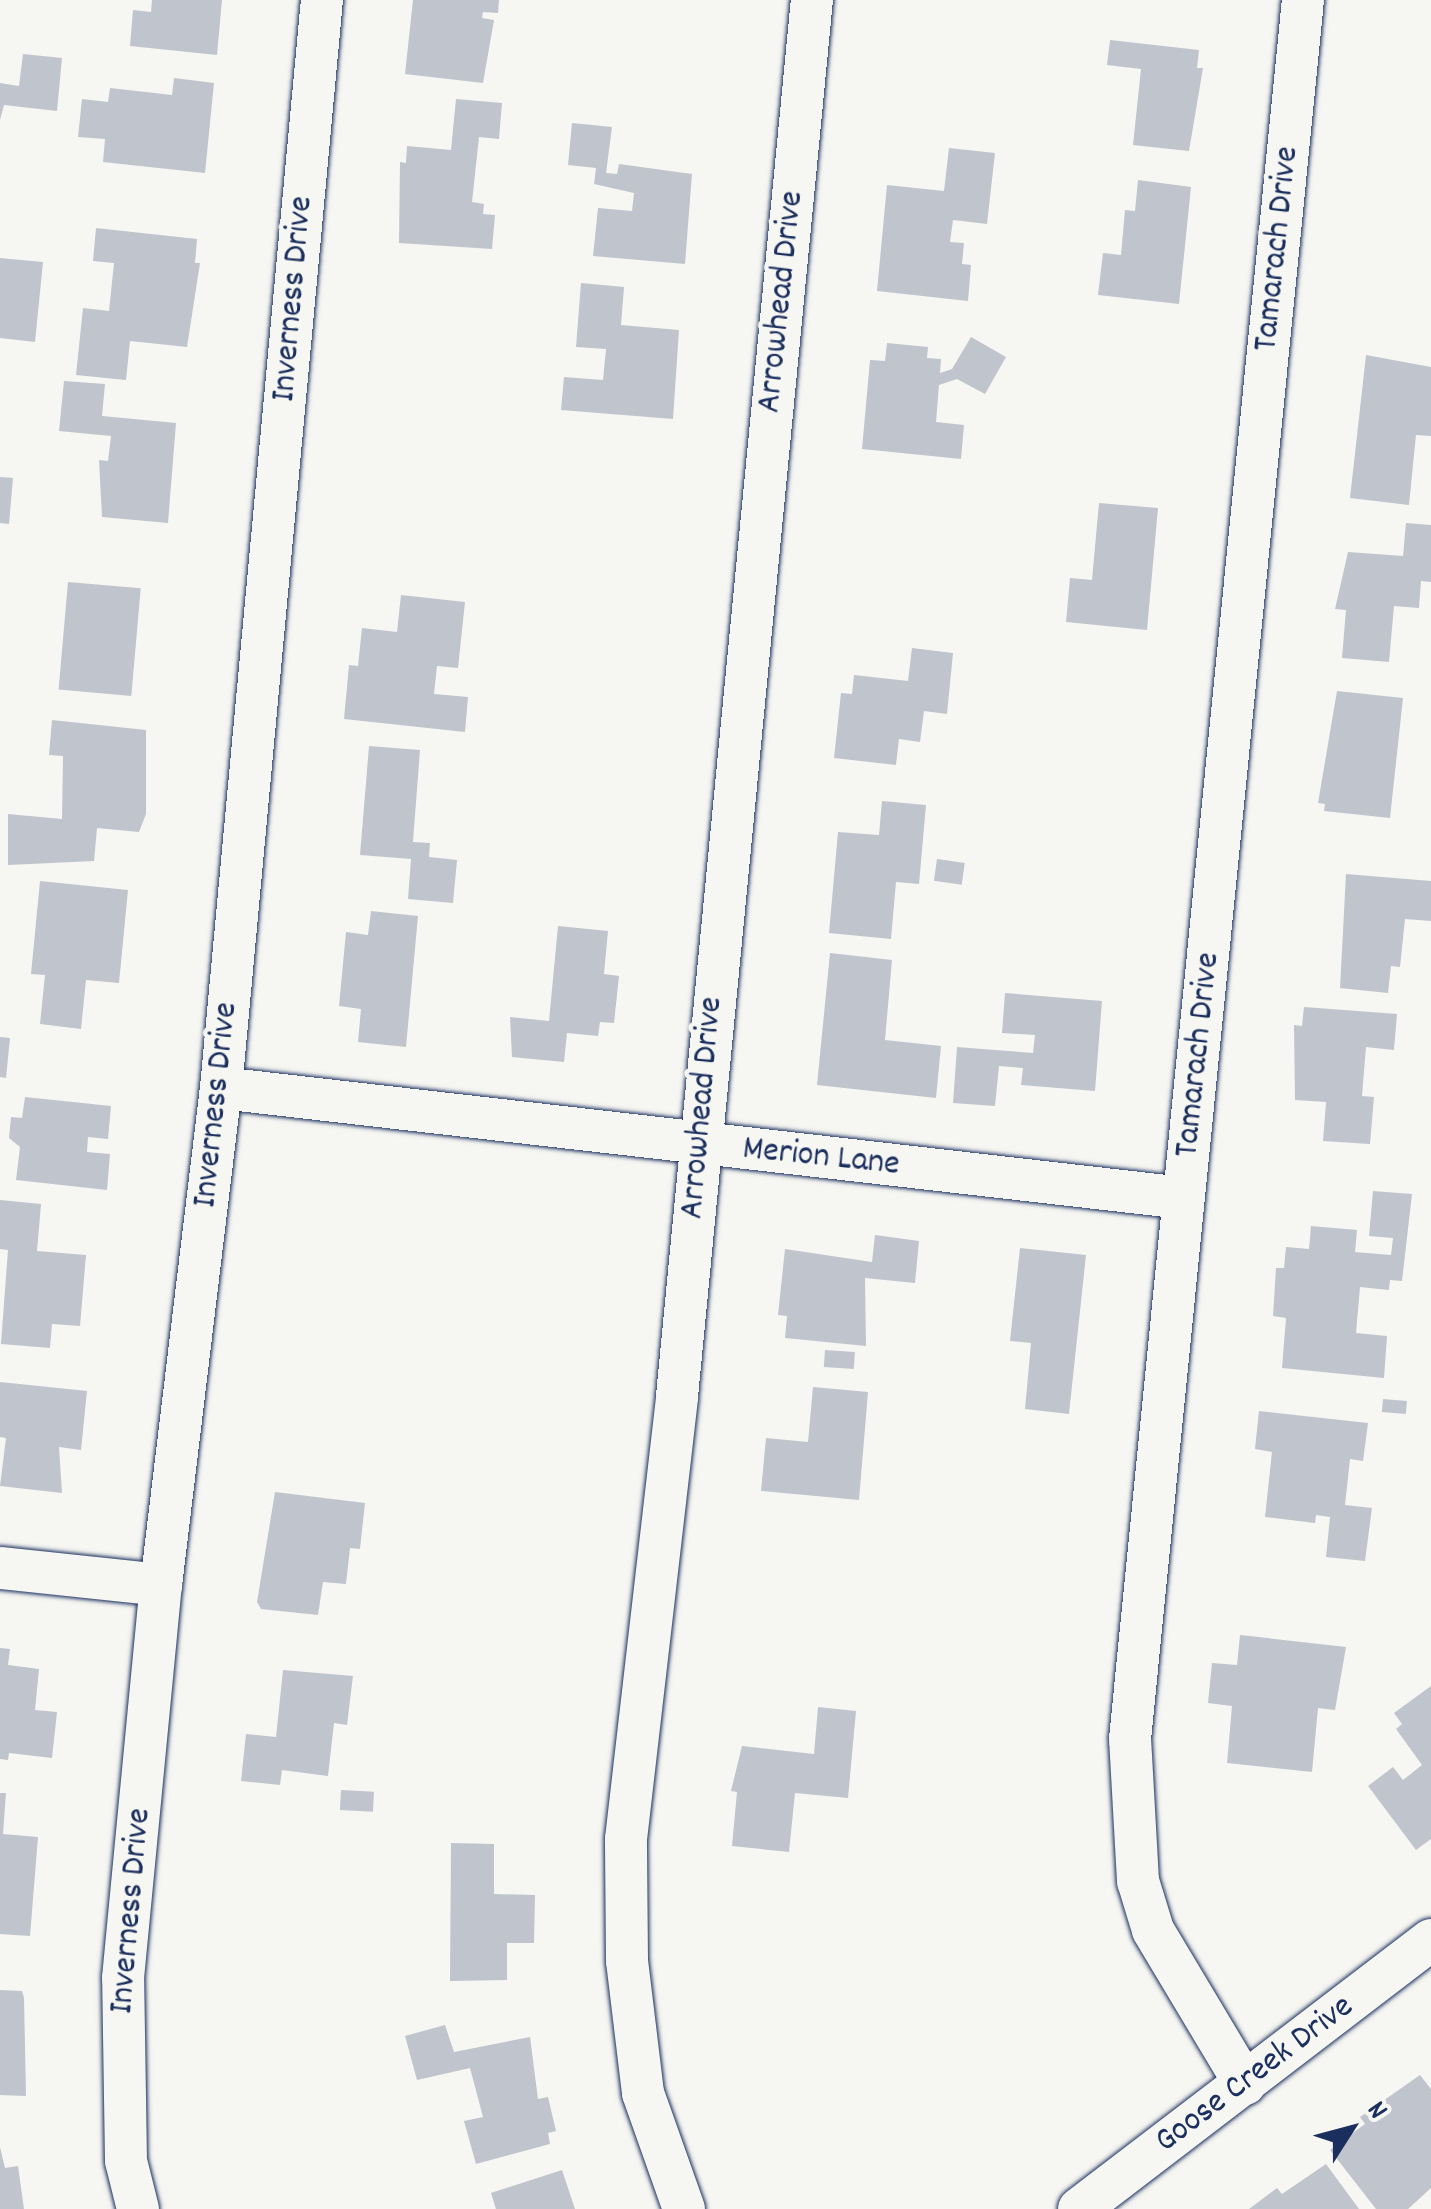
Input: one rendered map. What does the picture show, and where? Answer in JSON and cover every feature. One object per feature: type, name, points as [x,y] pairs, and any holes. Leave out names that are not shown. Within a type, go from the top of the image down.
[{"type":"street","name":"Inverness Drive","points":[[138,2209],[126,2161],[123,1978],[161,1585],[220,1088],[322,0]]},
{"type":"street","name":"Arrowhead Drive","points":[[684,2209],[643,2093],[627,1961],[626,1839],[812,0]]},
{"type":"street","name":"Tamarach Drive","points":[[1245,2084],[1153,1930],[1138,1881],[1130,1793],[1182,1198],[1303,0]]},
{"type":"street","name":"Merion Lane","points":[[220,1088],[1182,1198]]},
{"type":"street","points":[[0,1568],[161,1585]]},
{"type":"street","name":"Goose Creek Drive","points":[[1079,2209],[1431,1940]]},
{"type":"building","points":[[152,0],[222,0],[217,55],[130,46],[133,10],[151,12]]},
{"type":"building","points":[[413,0],[499,0],[498,13],[483,12],[482,18],[494,20],[483,83],[405,74]]},
{"type":"building","points":[[1110,40],[1199,50],[1197,68],[1203,68],[1189,151],[1133,145],[1141,69],[1107,65]]},
{"type":"building","points":[[23,54],[62,58],[57,111],[4,105],[0,120],[0,83],[19,86]]},
{"type":"building","points":[[174,78],[214,83],[205,173],[103,162],[105,139],[78,137],[82,99],[108,102],[110,88],[172,95]]},
{"type":"building","points":[[456,99],[502,103],[499,139],[479,137],[472,202],[484,204],[483,214],[495,215],[492,249],[399,243],[400,162],[406,163],[407,146],[451,150]]},
{"type":"building","points":[[572,123],[612,127],[606,173],[617,174],[619,164],[692,174],[685,264],[593,256],[598,208],[632,211],[634,193],[594,184],[596,168],[568,165]]},
{"type":"building","points":[[949,148],[995,153],[987,224],[953,220],[950,242],[964,243],[962,264],[971,265],[968,301],[877,291],[887,185],[944,191]]},
{"type":"building","points":[[1138,180],[1191,187],[1179,304],[1098,295],[1103,253],[1121,255],[1125,210],[1135,211]]},
{"type":"building","points":[[96,228],[197,239],[195,263],[200,263],[187,347],[130,341],[126,380],[76,375],[83,308],[109,311],[114,263],[93,261]]},
{"type":"building","points":[[0,258],[43,262],[35,342],[0,338]]},
{"type":"building","points":[[581,283],[624,287],[621,325],[679,330],[673,419],[561,410],[564,377],[603,380],[606,349],[576,347]]},
{"type":"building","points":[[971,337],[1006,357],[985,394],[957,379],[939,385],[936,422],[964,425],[961,459],[862,449],[870,360],[885,361],[887,343],[928,347],[927,358],[941,359],[940,373],[952,369]]},
{"type":"building","points":[[1366,355],[1431,367],[1431,436],[1416,435],[1409,505],[1350,498]]},
{"type":"building","points":[[64,381],[105,384],[102,416],[176,423],[168,523],[102,517],[99,460],[108,461],[111,436],[59,431]]},
{"type":"building","points":[[0,477],[13,478],[9,524],[0,523]]},
{"type":"building","points":[[1099,503],[1158,508],[1147,630],[1066,622],[1070,578],[1092,580]]},
{"type":"building","points":[[1406,523],[1431,525],[1431,582],[1421,581],[1419,608],[1394,606],[1389,662],[1342,658],[1346,610],[1335,609],[1348,552],[1403,556]]},
{"type":"building","points":[[68,582],[141,588],[131,696],[59,690]]},
{"type":"building","points":[[401,595],[465,602],[458,668],[437,666],[434,694],[468,697],[465,732],[344,719],[349,665],[358,666],[362,628],[397,632]]},
{"type":"building","points":[[912,648],[953,653],[947,714],[924,711],[920,742],[899,739],[896,765],[834,758],[841,693],[852,694],[854,675],[908,681]]},
{"type":"building","points":[[1337,691],[1403,698],[1390,818],[1324,811],[1325,804],[1318,803]]},
{"type":"building","points":[[52,720],[146,730],[146,814],[139,832],[97,828],[94,861],[8,865],[8,814],[62,819],[63,756],[49,755]]},
{"type":"building","points":[[369,746],[420,750],[413,842],[430,843],[429,857],[457,860],[453,903],[408,899],[411,859],[360,855]]},
{"type":"building","points":[[882,801],[926,805],[919,884],[896,882],[891,939],[829,933],[838,832],[879,835]]},
{"type":"building","points":[[937,859],[965,863],[962,885],[934,881]]},
{"type":"building","points":[[1346,874],[1431,881],[1431,921],[1405,919],[1400,967],[1391,966],[1388,993],[1340,988]]},
{"type":"building","points":[[40,881],[128,890],[119,983],[86,980],[81,1029],[40,1024],[45,975],[31,974]]},
{"type":"building","points":[[371,911],[418,916],[406,1047],[358,1042],[361,1009],[339,1006],[346,932],[368,935]]},
{"type":"building","points":[[558,926],[608,931],[604,974],[619,976],[614,1023],[600,1022],[598,1036],[567,1033],[564,1062],[512,1057],[510,1017],[549,1021]]},
{"type":"building","points":[[830,953],[892,960],[885,1040],[941,1046],[936,1098],[817,1085]]},
{"type":"building","points":[[1005,993],[1102,1001],[1095,1091],[1021,1085],[1023,1068],[999,1066],[995,1106],[953,1103],[957,1047],[1033,1053],[1035,1035],[1002,1033]]},
{"type":"building","points":[[1304,1007],[1397,1014],[1394,1050],[1366,1047],[1362,1096],[1374,1097],[1370,1144],[1323,1141],[1326,1102],[1295,1100],[1294,1025],[1302,1026]]},
{"type":"building","points":[[0,1037],[10,1038],[6,1078],[0,1077]]},
{"type":"building","points":[[25,1097],[111,1106],[108,1139],[88,1137],[87,1152],[110,1154],[107,1190],[16,1180],[20,1147],[9,1138],[11,1117],[22,1118]]},
{"type":"building","points":[[1373,1191],[1412,1194],[1402,1281],[1390,1280],[1389,1290],[1360,1287],[1356,1333],[1387,1336],[1384,1378],[1282,1368],[1286,1318],[1273,1316],[1276,1268],[1284,1268],[1286,1247],[1309,1249],[1311,1226],[1357,1230],[1355,1252],[1391,1255],[1393,1238],[1369,1236]]},
{"type":"building","points":[[0,1200],[41,1204],[37,1251],[86,1255],[80,1326],[52,1324],[50,1348],[1,1344],[8,1250],[0,1249]]},
{"type":"building","points":[[875,1235],[919,1241],[915,1283],[865,1278],[866,1346],[785,1338],[787,1316],[778,1315],[785,1249],[872,1262]]},
{"type":"building","points":[[1020,1248],[1086,1255],[1069,1414],[1025,1409],[1031,1343],[1010,1341]]},
{"type":"building","points":[[825,1350],[855,1352],[854,1369],[824,1367]]},
{"type":"building","points":[[0,1382],[87,1391],[81,1450],[59,1447],[62,1493],[0,1486],[6,1438],[0,1437]]},
{"type":"building","points":[[813,1387],[868,1392],[859,1500],[761,1491],[766,1438],[808,1442]]},
{"type":"building","points":[[1383,1399],[1407,1401],[1406,1414],[1382,1412]]},
{"type":"building","points":[[1259,1411],[1368,1423],[1363,1461],[1350,1459],[1345,1505],[1372,1508],[1365,1561],[1326,1557],[1330,1517],[1316,1515],[1315,1523],[1265,1517],[1272,1452],[1255,1449]]},
{"type":"building","points":[[275,1492],[365,1503],[360,1549],[350,1548],[346,1584],[323,1582],[318,1615],[261,1609],[257,1602]]},
{"type":"building","points":[[1240,1635],[1346,1647],[1335,1710],[1318,1708],[1312,1772],[1227,1763],[1232,1706],[1208,1703],[1212,1663],[1237,1665]]},
{"type":"building","points":[[0,1648],[10,1649],[8,1665],[39,1669],[35,1710],[57,1712],[52,1758],[9,1753],[8,1760],[0,1759]]},
{"type":"building","points":[[283,1670],[353,1676],[347,1725],[334,1723],[328,1776],[282,1770],[280,1785],[241,1781],[246,1734],[276,1737]]},
{"type":"building","points":[[1431,1686],[1431,1839],[1416,1850],[1368,1786],[1393,1767],[1403,1780],[1422,1765],[1396,1729],[1402,1724],[1394,1713]]},
{"type":"building","points":[[818,1707],[856,1711],[848,1798],[795,1793],[789,1852],[732,1846],[737,1792],[731,1791],[742,1746],[814,1754]]},
{"type":"building","points":[[341,1790],[374,1792],[373,1812],[340,1810]]},
{"type":"building","points":[[0,1793],[6,1793],[3,1834],[38,1837],[30,1936],[0,1934]]},
{"type":"building","points":[[451,1843],[494,1844],[494,1894],[535,1895],[534,1943],[507,1943],[507,1980],[450,1981]]},
{"type":"building","points":[[0,1990],[22,1991],[24,1998],[26,2096],[0,2095]]},
{"type":"building","points":[[445,2025],[454,2052],[530,2037],[538,2099],[548,2097],[556,2131],[548,2133],[550,2144],[476,2164],[464,2121],[483,2117],[470,2068],[417,2080],[405,2036]]},
{"type":"building","points":[[1420,2075],[1431,2089],[1431,2188],[1408,2209],[1376,2209],[1330,2150],[1365,2124],[1360,2117]]},
{"type":"building","points":[[0,2147],[5,2168],[18,2166],[24,2209],[0,2209]]},
{"type":"building","points":[[1326,2164],[1359,2209],[1249,2209],[1277,2188],[1282,2194]]},
{"type":"building","points":[[562,2170],[575,2209],[496,2209],[491,2193]]}]
